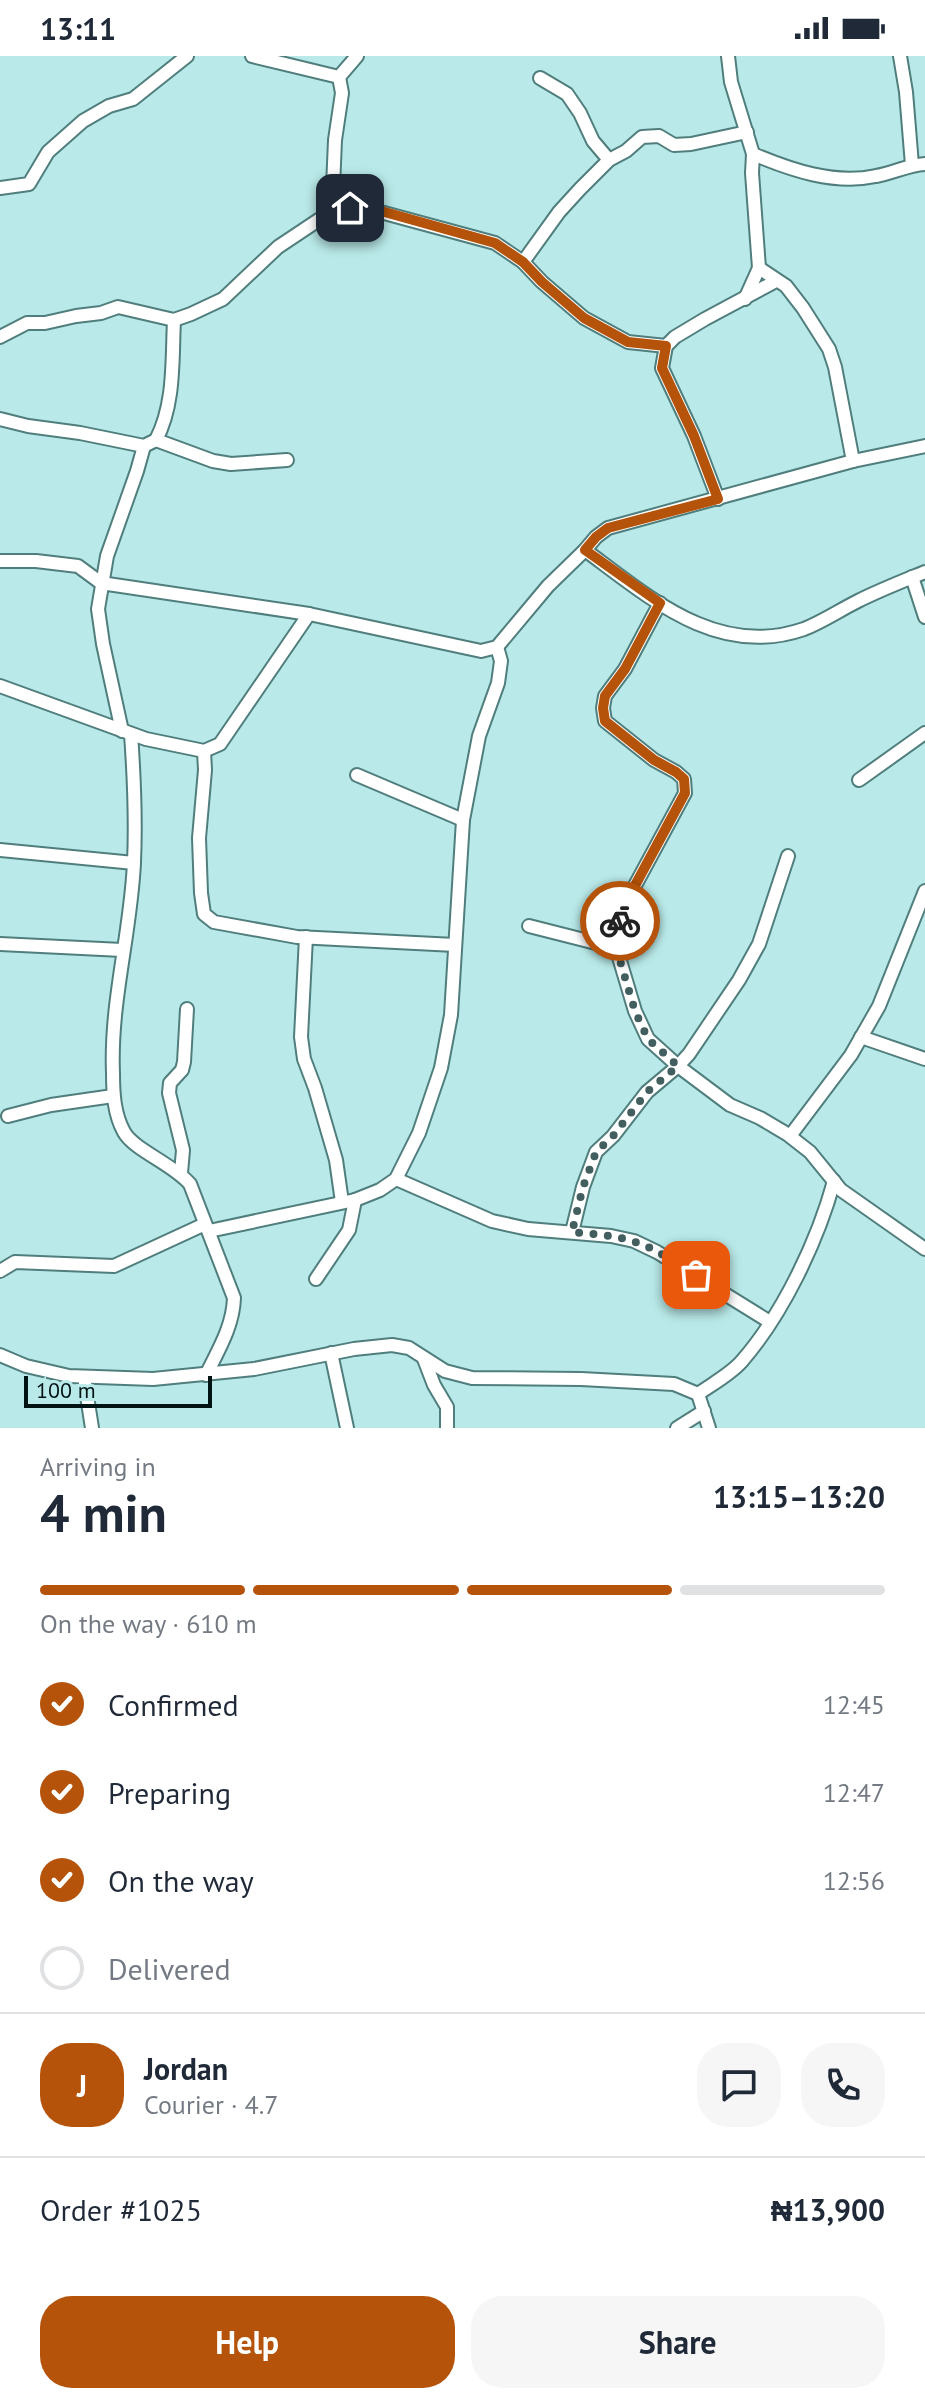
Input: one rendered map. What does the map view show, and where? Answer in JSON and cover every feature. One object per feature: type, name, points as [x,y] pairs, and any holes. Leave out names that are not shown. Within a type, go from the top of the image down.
[{"type":"street","points":[[0,188],[29,184],[48,152],[83,121],[109,106],[133,99],[187,56]]},
{"type":"street","points":[[252,56],[339,77]]},
{"type":"street","points":[[339,77],[357,56]]},
{"type":"street","points":[[728,56],[731,82],[753,154],[759,268],[745,299]]},
{"type":"street","points":[[753,154],[828,179],[874,177],[918,164],[900,56]]},
{"type":"street","points":[[332,211],[335,140],[342,93],[339,77]]},
{"type":"street","points":[[540,78],[567,94],[593,141],[609,160]]},
{"type":"street","points":[[523,262],[559,212],[609,160],[642,137],[659,136],[674,145],[747,132]]},
{"type":"street","points":[[0,337],[27,323],[45,323],[118,307],[174,320],[223,299],[278,247],[332,211],[362,207],[495,243],[523,262],[584,318],[628,342],[666,346],[705,319],[776,281]]},
{"type":"street","points":[[759,268],[786,286],[829,349],[853,461]]},
{"type":"street","points":[[174,320],[167,410],[137,471],[107,556],[98,609],[103,644],[126,732],[134,863],[112,1058],[113,1096],[124,1133],[133,1143],[181,1173],[190,1184],[234,1298],[234,1312],[227,1332],[206,1375]]},
{"type":"street","points":[[666,346],[662,368],[694,436],[718,499]]},
{"type":"street","points":[[0,419],[28,426],[150,443],[231,464],[287,460]]},
{"type":"street","points":[[0,561],[78,566],[101,583],[309,614],[481,651],[497,647],[548,586],[608,528],[853,461],[925,446]]},
{"type":"street","points":[[585,550],[690,622],[735,637],[775,636],[805,628],[859,600],[925,572]]},
{"type":"street","points":[[912,577],[925,617]]},
{"type":"street","points":[[660,603],[625,669],[605,696],[603,708],[605,721],[654,760],[676,772],[684,779],[686,786],[625,904],[617,932],[618,954],[635,1011],[648,1039],[678,1066],[730,1105],[790,1136],[810,1152],[841,1190],[925,1249]]},
{"type":"street","points":[[0,686],[126,732],[204,751],[220,744],[309,614]]},
{"type":"street","points":[[0,1271],[15,1262],[114,1266],[207,1227],[349,1201],[380,1190],[396,1179],[419,1133],[441,1068],[451,1015],[463,820],[479,736],[498,683],[501,661],[497,647]]},
{"type":"street","points":[[859,780],[925,733]]},
{"type":"street","points":[[204,751],[199,838],[204,914],[214,922],[306,937],[455,945]]},
{"type":"street","points":[[357,775],[463,820]]},
{"type":"street","points":[[0,850],[134,863]]},
{"type":"street","points":[[572,1232],[596,1152],[613,1136],[647,1092],[678,1066],[721,1010],[759,944],[788,856]]},
{"type":"street","points":[[790,1136],[843,1066],[879,1006],[920,918],[925,891]]},
{"type":"street","points":[[529,926],[596,943],[618,954]]},
{"type":"street","points":[[306,937],[301,1037],[304,1059],[349,1201],[349,1230],[316,1279]]},
{"type":"street","points":[[0,944],[122,950]]},
{"type":"street","points":[[181,1173],[183,1150],[169,1093],[170,1083],[182,1070],[184,1062],[187,1009]]},
{"type":"street","points":[[861,1037],[925,1059]]},
{"type":"street","points":[[8,1116],[51,1105],[113,1096]]},
{"type":"street","points":[[396,1179],[492,1221],[528,1229],[634,1241],[770,1322]]},
{"type":"street","points":[[698,1394],[741,1363],[770,1322],[811,1246],[834,1181]]},
{"type":"street","points":[[0,1355],[26,1366],[84,1377],[153,1379],[254,1369],[331,1353],[392,1345],[409,1348],[445,1371],[472,1378],[674,1384],[698,1394],[709,1428]]},
{"type":"street","points":[[331,1353],[347,1428]]},
{"type":"street","points":[[424,1359],[447,1407],[447,1428]]},
{"type":"street","points":[[84,1377],[92,1428]]},
{"type":"street","points":[[677,1428],[704,1411]]},
{"type":"way so far","points":[[620,921],[618,954],[635,1011],[648,1039],[678,1066],[647,1092],[613,1136],[596,1152],[572,1232],[634,1241],[696,1275]]},
{"type":"route","points":[[350,208],[374,209],[495,243],[523,262],[584,318],[628,342],[666,346],[662,368],[694,436],[718,499],[608,528],[585,550],[660,603],[625,669],[605,696],[605,721],[654,760],[676,772],[684,779],[686,786],[625,904],[620,921]]}]
